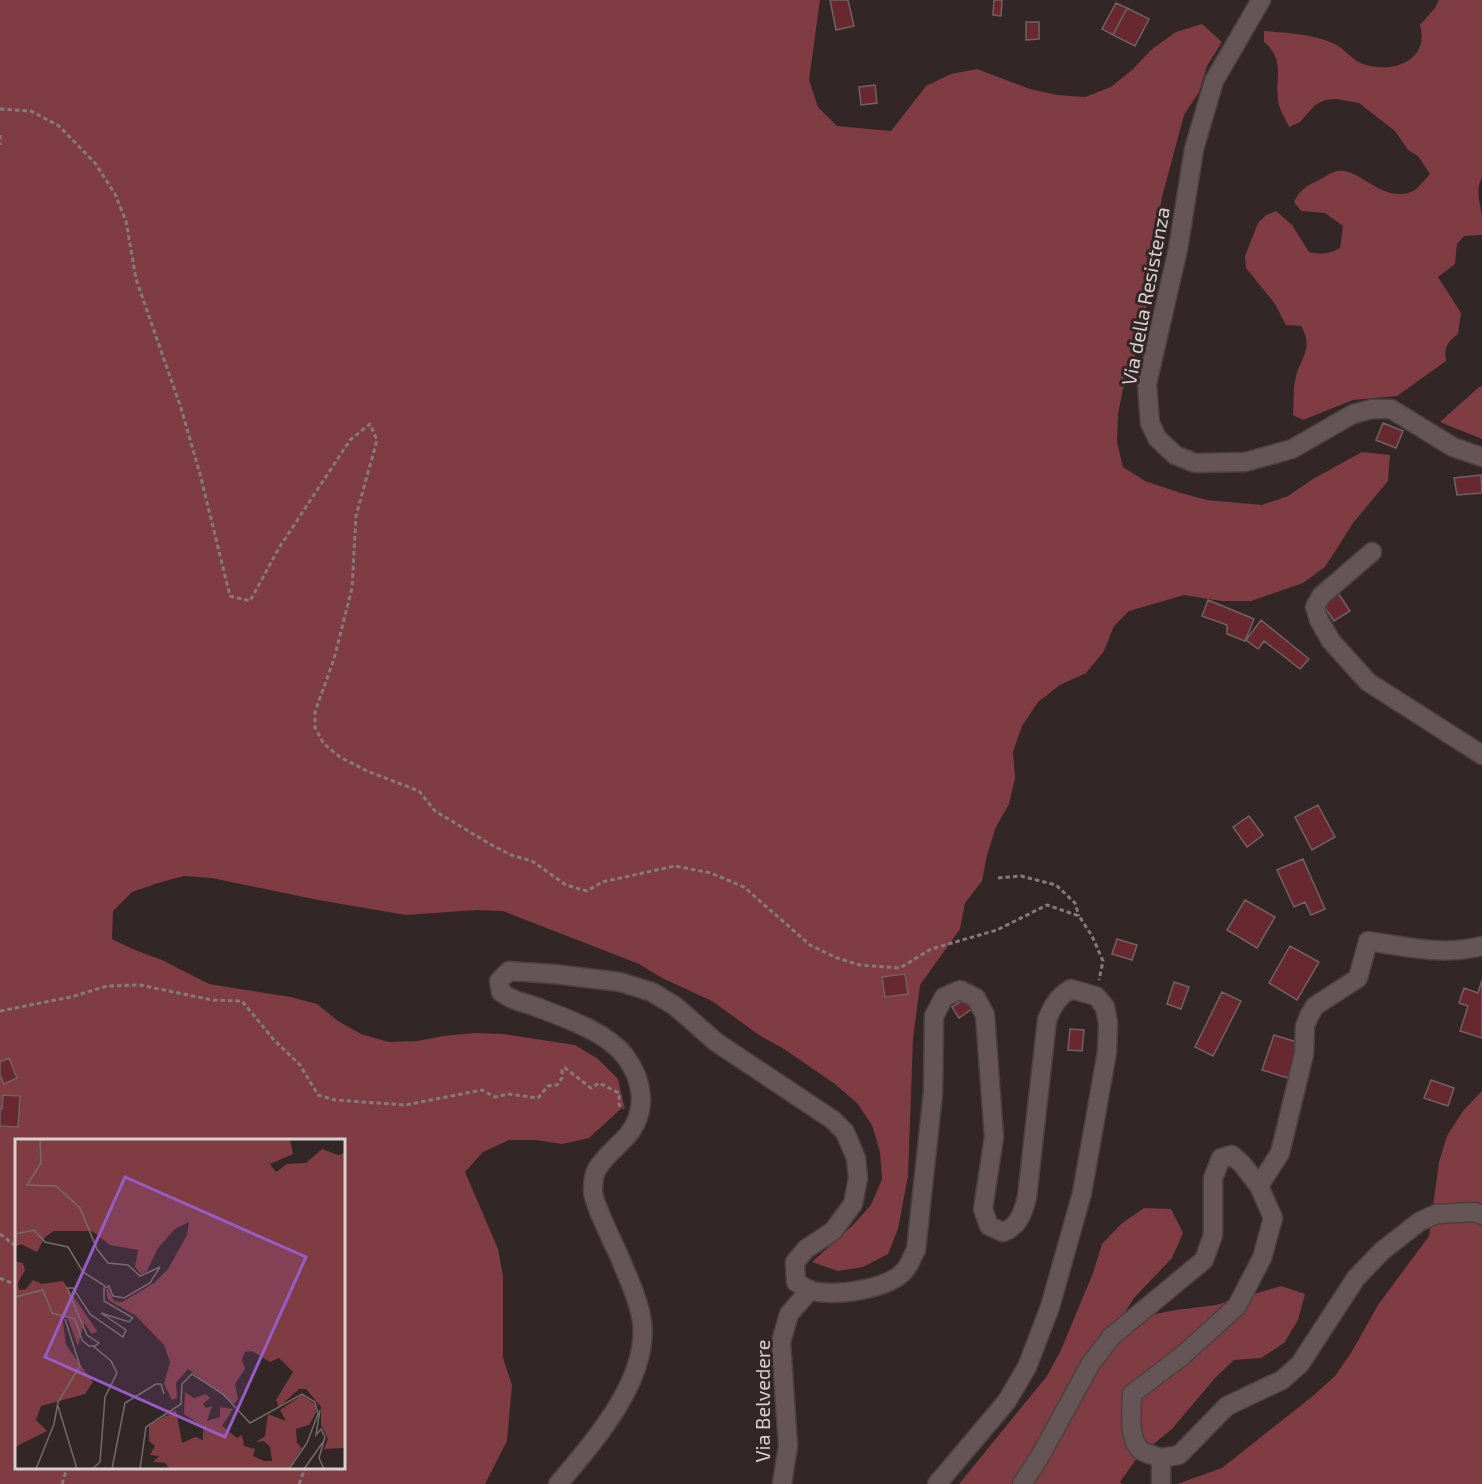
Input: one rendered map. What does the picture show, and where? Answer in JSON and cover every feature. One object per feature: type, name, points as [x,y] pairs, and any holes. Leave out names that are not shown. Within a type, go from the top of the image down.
[{"type":"street","name":"Via della Resistenza","points":[[1262,0],[1214,81],[1194,149],[1178,249],[1148,384],[1150,423],[1157,438],[1175,455],[1195,463],[1245,462],[1292,449],[1353,414],[1372,408],[1391,410],[1453,447],[1482,457]]},
{"type":"street","points":[[1372,552],[1321,596],[1315,607],[1319,620],[1331,641],[1368,682],[1482,754]]},
{"type":"street","points":[[1259,1186],[1280,1153],[1304,1054],[1305,1026],[1309,1016],[1315,1006],[1358,978],[1368,941],[1424,950],[1482,946]]},
{"type":"street","points":[[558,1484],[618,1406],[632,1380],[642,1342],[642,1322],[633,1290],[593,1193],[596,1170],[630,1132],[640,1114],[642,1097],[637,1078],[624,1055],[610,1042],[585,1026],[511,999],[501,992],[499,981],[509,971],[620,982],[652,992],[675,1006],[716,1042],[833,1120],[844,1132],[856,1158],[858,1178],[854,1204],[833,1231],[806,1250],[795,1262],[796,1282],[810,1290],[829,1292],[871,1288],[888,1283],[905,1271],[916,1250],[933,1093],[934,1016],[944,997],[960,990],[976,998],[985,1015],[994,1137],[983,1209],[989,1226],[1003,1232],[1013,1228],[1023,1214],[1028,1197],[1047,1020],[1051,1008],[1063,993],[1071,988],[1096,996],[1105,1007],[1108,1023],[1107,1052],[1082,1193],[1050,1307],[1027,1367],[1007,1401],[938,1484]]},
{"type":"street","points":[[1023,1484],[1090,1365],[1110,1337],[1204,1260],[1213,1235],[1213,1179],[1221,1158],[1232,1155],[1242,1164],[1259,1186],[1273,1218],[1262,1258],[1237,1306],[1182,1356],[1132,1394],[1133,1438],[1142,1451],[1161,1458],[1179,1455],[1227,1406],[1282,1380],[1300,1364],[1356,1278],[1382,1251],[1419,1222],[1436,1214],[1475,1212],[1482,1215]]},
{"type":"street","name":"Via Belvedere","points":[[782,1484],[788,1446],[781,1342],[789,1314],[810,1290]]},
{"type":"street","points":[[1161,1458],[1161,1484]]},
{"type":"path","points":[[0,109],[31,111],[58,126],[95,163],[115,194],[126,221],[136,279],[181,408],[200,474],[230,596],[250,601],[279,548],[350,440],[370,424],[377,440],[356,516],[352,588],[334,659],[315,712],[315,728],[324,744],[340,757],[367,771],[419,791],[435,810],[511,855],[532,861],[566,885],[587,891],[602,882],[675,866],[711,873],[744,887],[810,945],[837,958],[860,965],[900,968],[931,949],[962,938],[997,930],[1047,905],[1078,916]]},
{"type":"path","points":[[0,135],[0,145]]},
{"type":"path","points":[[998,878],[1021,876],[1056,885],[1075,903],[1078,916],[1092,936],[1102,961],[1096,996]]},
{"type":"path","points":[[0,1011],[71,997],[107,986],[140,985],[212,1000],[242,1001],[274,1040],[300,1065],[318,1095],[335,1100],[405,1105],[482,1090],[495,1097],[508,1094],[538,1098],[548,1086],[557,1086],[562,1078],[562,1069],[565,1068],[591,1088],[599,1083],[619,1093],[619,1105],[628,1111],[642,1097]]},
{"type":"path","points":[[0,1234],[15,1245]]},
{"type":"path","points":[[0,1278],[15,1286]]},
{"type":"path","points":[[62,1484],[66,1469]]},
{"type":"path","points":[[300,1484],[304,1469]]},
{"type":"shaded area","points":[[0,0],[820,0],[809,80],[818,107],[837,126],[891,131],[926,86],[951,74],[977,69],[1030,89],[1057,95],[1085,97],[1111,87],[1152,49],[1176,32],[1202,24],[1222,42],[1207,66],[1199,92],[1184,115],[1162,197],[1142,337],[1123,389],[1118,414],[1117,442],[1123,467],[1145,481],[1181,493],[1207,500],[1262,505],[1288,496],[1313,479],[1362,452],[1390,455],[1388,481],[1353,523],[1325,567],[1303,583],[1251,601],[1222,601],[1184,595],[1129,611],[1114,626],[1104,651],[1086,673],[1060,685],[1038,702],[1022,726],[1013,752],[1015,778],[1009,804],[996,827],[982,881],[965,903],[960,929],[920,985],[913,1039],[908,1176],[898,1229],[888,1254],[863,1267],[838,1271],[812,1262],[852,1226],[871,1205],[882,1179],[880,1152],[872,1125],[857,1103],[835,1084],[759,1035],[712,1001],[662,978],[639,964],[503,911],[476,910],[406,915],[212,878],[184,876],[158,883],[132,892],[113,911],[112,939],[162,960],[209,984],[291,997],[317,1004],[338,1021],[361,1034],[389,1042],[417,1041],[474,1033],[503,1034],[575,1045],[598,1059],[618,1079],[624,1106],[589,1138],[562,1144],[536,1140],[509,1140],[483,1152],[465,1172],[498,1249],[503,1276],[503,1358],[512,1385],[507,1441],[485,1484],[0,1484]]},
{"type":"shaded area","points":[[1439,0],[1482,0],[1482,177],[1478,192],[1482,215],[1482,235],[1464,236],[1457,244],[1455,264],[1438,277],[1461,313],[1458,334],[1447,346],[1446,361],[1397,396],[1353,400],[1303,420],[1293,415],[1295,381],[1306,348],[1305,334],[1301,326],[1286,325],[1275,304],[1246,268],[1245,256],[1258,223],[1266,215],[1276,211],[1292,225],[1309,252],[1329,253],[1340,248],[1343,226],[1325,213],[1301,211],[1294,202],[1306,187],[1338,171],[1346,171],[1382,190],[1402,194],[1415,190],[1430,174],[1418,156],[1408,150],[1395,131],[1359,103],[1336,99],[1325,100],[1315,105],[1300,122],[1289,127],[1279,105],[1275,56],[1264,42],[1264,31],[1299,34],[1325,40],[1337,45],[1363,64],[1374,67],[1396,66],[1414,56],[1422,37],[1420,25]]},
{"type":"shaded area","points":[[1482,386],[1482,439],[1440,422],[1479,387]]},
{"type":"shaded area","points":[[1482,1091],[1482,1484],[1177,1484],[1222,1468],[1335,1376],[1378,1305],[1429,1236],[1439,1162],[1447,1136],[1463,1111]]},
{"type":"shaded area","points":[[1144,1208],[1171,1209],[1183,1233],[1172,1258],[1134,1298],[1119,1321],[1216,1305],[1281,1286],[1305,1294],[1298,1320],[1284,1343],[1261,1358],[1234,1360],[1215,1378],[1172,1429],[1137,1458],[1120,1482],[1122,1484],[959,1484],[1047,1376],[1061,1350],[1093,1273],[1102,1244],[1121,1224]]},
{"type":"building","points":[[830,0],[848,0],[854,26],[836,30]]},
{"type":"building","points":[[994,0],[1002,0],[1001,16],[993,15]]},
{"type":"building","points":[[1116,3],[1127,8],[1113,35],[1102,29]]},
{"type":"building","points":[[1127,8],[1149,19],[1135,46],[1113,35]]},
{"type":"building","points":[[1026,22],[1039,22],[1039,39],[1026,40]]},
{"type":"building","points":[[875,85],[877,103],[861,105],[859,87]]},
{"type":"building","points":[[1383,423],[1403,431],[1396,448],[1376,440]]},
{"type":"building","points":[[1481,475],[1482,493],[1457,495],[1454,478]]},
{"type":"building","points":[[1336,590],[1350,611],[1334,621],[1320,600]]},
{"type":"building","points":[[1208,600],[1254,619],[1245,641],[1227,634],[1227,625],[1202,616]]},
{"type":"building","points":[[1261,620],[1309,659],[1300,669],[1264,641],[1258,649],[1246,640]]},
{"type":"building","points":[[1318,805],[1335,837],[1312,850],[1295,817]]},
{"type":"building","points":[[1249,816],[1263,835],[1247,847],[1233,827]]},
{"type":"building","points":[[1303,859],[1325,909],[1311,915],[1305,902],[1294,907],[1277,870]]},
{"type":"building","points":[[1245,900],[1275,917],[1257,948],[1227,930]]},
{"type":"building","points":[[1117,939],[1137,945],[1132,960],[1112,954]]},
{"type":"building","points":[[1290,946],[1319,962],[1297,1000],[1269,983]]},
{"type":"building","points":[[905,974],[908,994],[885,997],[882,977]]},
{"type":"building","points":[[1482,980],[1482,1038],[1460,1031],[1468,1006],[1459,1003],[1464,988],[1478,993]]},
{"type":"building","points":[[1174,982],[1189,987],[1181,1009],[1167,1004]]},
{"type":"building","points":[[1222,992],[1241,1001],[1213,1056],[1195,1047]]},
{"type":"building","points":[[969,996],[976,1006],[959,1018],[952,1007]]},
{"type":"building","points":[[1070,1029],[1084,1030],[1082,1051],[1068,1050]]},
{"type":"building","points":[[1274,1035],[1300,1043],[1288,1078],[1262,1070]]},
{"type":"building","points":[[9,1058],[17,1078],[4,1084],[0,1075],[0,1062]]},
{"type":"building","points":[[1431,1080],[1454,1088],[1448,1106],[1424,1098]]},
{"type":"building","points":[[3,1095],[20,1096],[18,1127],[0,1126]]}]
